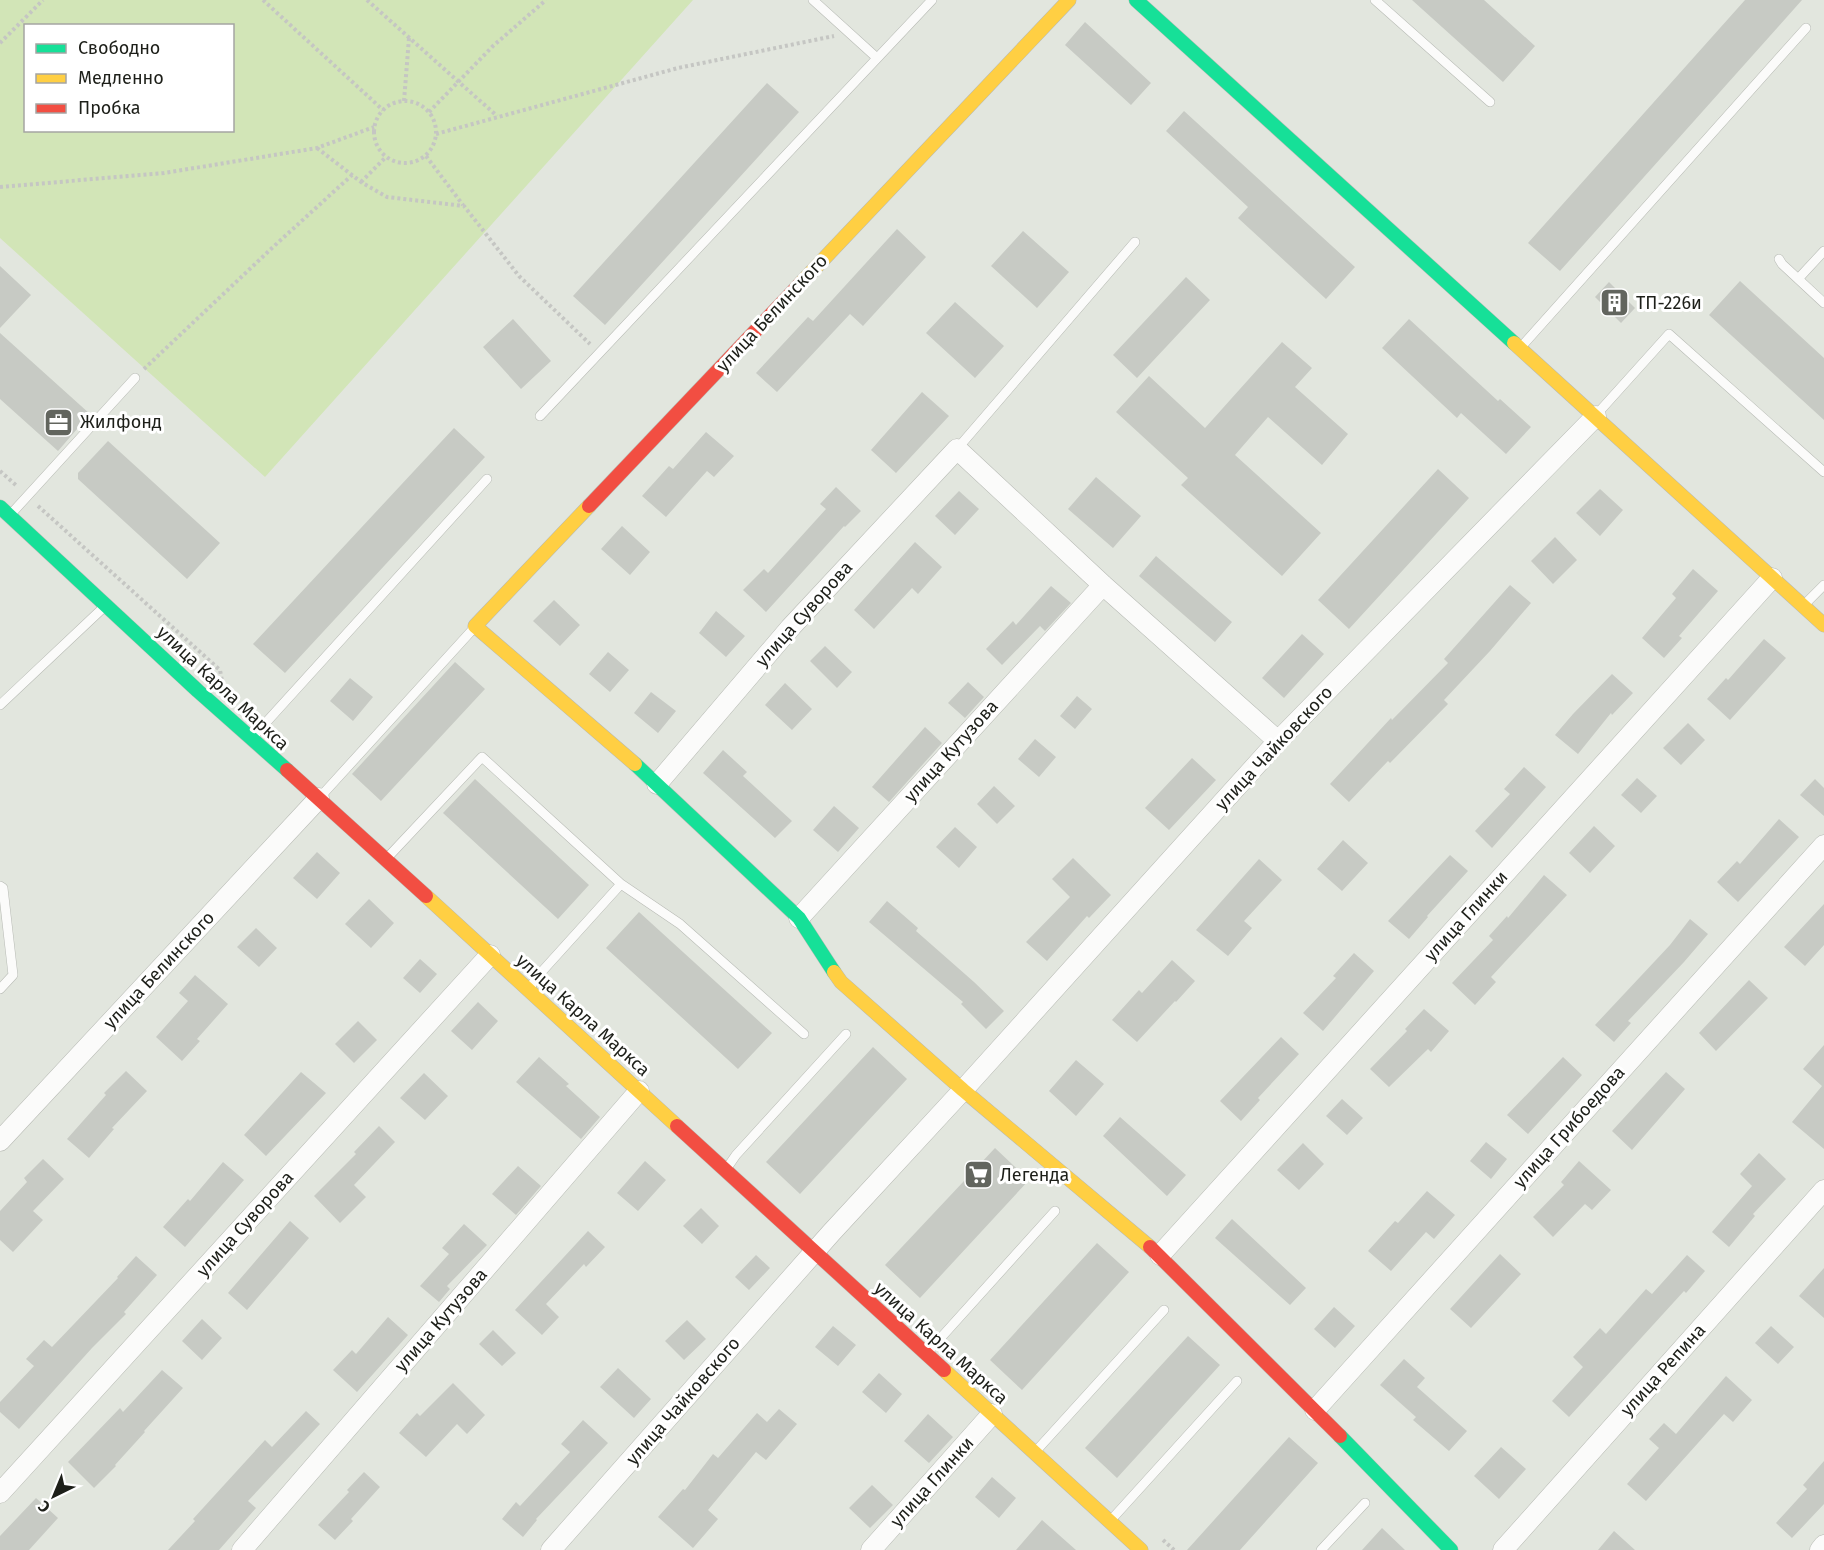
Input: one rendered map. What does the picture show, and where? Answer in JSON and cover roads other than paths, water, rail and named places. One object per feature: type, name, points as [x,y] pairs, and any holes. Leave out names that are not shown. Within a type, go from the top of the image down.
[{"type":"street","name":"улица Белинского","points":[[475,626],[1069,0]]},
{"type":"street","points":[[1136,0],[1824,625]]},
{"type":"street","name":"улица Чайковского","points":[[551,1550],[814,1251],[963,1090],[1278,741],[1596,416]]},
{"type":"street","points":[[957,448],[1103,585],[1278,741]]},
{"type":"street","name":"улица Суворова","points":[[657,784],[790,628],[957,448]]},
{"type":"street","name":"улица Карла Маркса","points":[[5,511],[250,740],[319,798],[1141,1550]]},
{"type":"street","name":"улица Глинки","points":[[1160,1255],[1772,578]]},
{"type":"street","name":"улица Кутузова","points":[[799,918],[1103,585]]},
{"type":"street","points":[[475,626],[657,784],[799,918],[841,982],[963,1090],[1160,1255],[1451,1550]]},
{"type":"street","name":"улица Белинского","points":[[0,1141],[319,798]]},
{"type":"street","name":"улица Грибоедова","points":[[1315,1410],[1824,845]]},
{"type":"street","name":"улица Суворова","points":[[0,1493],[490,955]]},
{"type":"street","name":"улица Кутузова","points":[[242,1550],[639,1091]]},
{"type":"street","name":"улица Репина","points":[[1503,1550],[1824,1190]]},
{"type":"street","name":"улица Глинки","points":[[871,1550],[992,1414]]},
{"type":"street","points":[[1820,1550],[1824,1545]]},
{"type":"lane","points":[[813,0],[877,58]]},
{"type":"lane","points":[[540,416],[932,0]]},
{"type":"lane","points":[[1375,0],[1490,102]]},
{"type":"lane","points":[[1520,347],[1806,28]]},
{"type":"lane","points":[[957,448],[1135,242]]},
{"type":"lane","points":[[1798,279],[1824,251]]},
{"type":"lane","points":[[1779,259],[1824,303]]},
{"type":"lane","points":[[1596,416],[1669,334],[1824,472]]},
{"type":"lane","points":[[5,511],[135,378]]},
{"type":"lane","points":[[250,740],[487,478]]},
{"type":"lane","points":[[1803,606],[1824,585]]},
{"type":"lane","points":[[0,705],[107,604]]},
{"type":"lane","points":[[319,798],[475,626]]},
{"type":"lane","points":[[386,859],[482,757],[621,884],[680,924],[804,1034]]},
{"type":"lane","points":[[528,990],[536,978],[621,884]]},
{"type":"lane","points":[[0,886],[3,888],[13,975],[0,989]]},
{"type":"lane","points":[[726,1170],[736,1155],[846,1034]]},
{"type":"lane","points":[[927,1354],[1055,1211]]},
{"type":"lane","points":[[1035,1452],[1164,1310]]},
{"type":"lane","points":[[1110,1521],[1237,1381]]},
{"type":"lane","points":[[1321,1550],[1365,1503]]},
{"type":"place","name":"ТП-226и","points":[[1615,303]]},
{"type":"place","name":"Жилфонд","points":[[59,422]]},
{"type":"place","name":"Легенда","points":[[979,1175]]}]
